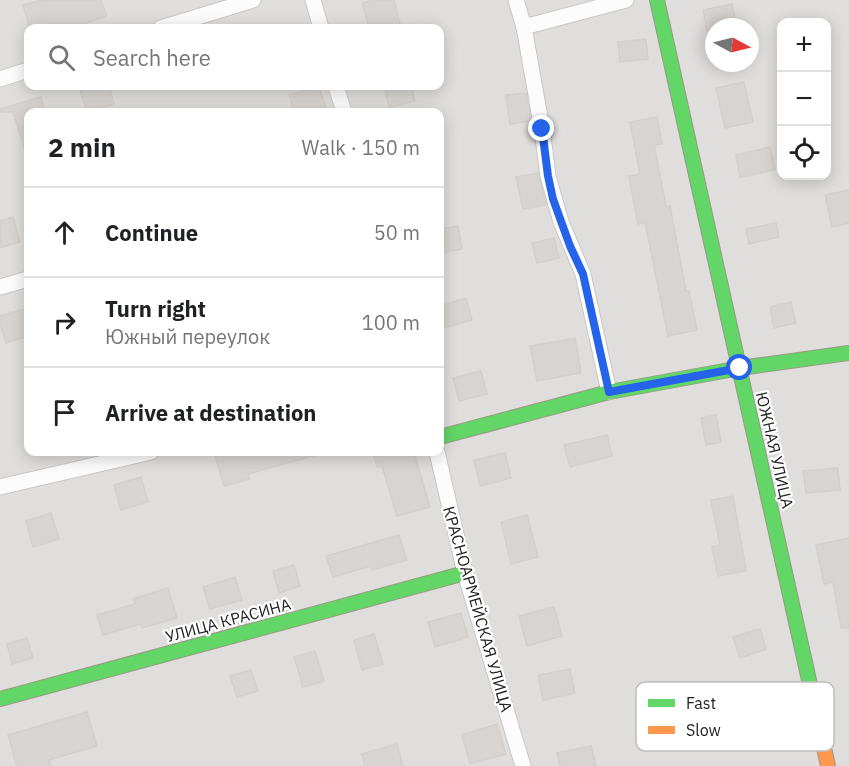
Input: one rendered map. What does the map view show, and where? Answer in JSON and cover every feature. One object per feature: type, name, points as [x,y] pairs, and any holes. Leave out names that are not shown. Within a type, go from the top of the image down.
[{"type":"street","points":[[174,24],[253,0]]},
{"type":"street","points":[[313,0],[320,24]]},
{"type":"street","points":[[516,0],[524,27],[548,176],[561,222],[583,274],[609,392]]},
{"type":"street","points":[[524,27],[626,0]]},
{"type":"street","name":"ЮЖНАЯ УЛИЦА","points":[[657,0],[809,682]]},
{"type":"street","points":[[0,79],[24,71]]},
{"type":"street","points":[[337,90],[343,108]]},
{"type":"street","points":[[0,286],[24,280]]},
{"type":"street","points":[[444,436],[609,392],[740,368],[849,353]]},
{"type":"street","points":[[0,488],[135,456]]},
{"type":"street","name":"КРАСНОАРМЕЙСКАЯ УЛИЦА","points":[[438,456],[465,573],[523,766]]},
{"type":"street","name":"УЛИЦА КРАСИНА","points":[[0,699],[465,573]]},
{"type":"street","name":"ЮЖНАЯ УЛИЦА","points":[[825,751],[828,766]]},
{"type":"shaded area","points":[[0,0],[849,0],[849,766],[0,766]]},
{"type":"building","points":[[41,0],[101,0],[107,16],[83,24],[29,24],[23,5]]},
{"type":"building","points":[[374,0],[394,0],[400,24],[368,24],[362,3]]},
{"type":"building","points":[[732,4],[735,18],[705,18],[705,20],[703,10]]},
{"type":"building","points":[[646,39],[648,59],[620,62],[618,42]]},
{"type":"building","points":[[744,82],[753,122],[725,128],[716,88]]},
{"type":"building","points":[[80,90],[110,90],[114,104],[100,108],[86,108]]},
{"type":"building","points":[[306,90],[320,90],[326,108],[293,108],[289,95]]},
{"type":"building","points":[[385,90],[412,90],[415,101],[389,107]]},
{"type":"building","points":[[526,93],[531,121],[510,124],[506,95]]},
{"type":"building","points":[[41,97],[44,108],[24,108],[24,147],[13,112],[1,112],[0,109]]},
{"type":"building","points":[[657,117],[662,144],[654,145],[666,206],[670,206],[686,291],[689,291],[697,330],[668,336],[645,222],[638,224],[629,176],[640,174],[630,122]]},
{"type":"building","points":[[770,147],[775,170],[740,177],[736,155]]},
{"type":"building","points":[[538,173],[546,205],[523,209],[516,177]]},
{"type":"building","points":[[849,190],[849,223],[832,227],[825,195]]},
{"type":"building","points":[[13,217],[20,242],[0,248],[0,221]]},
{"type":"building","points":[[776,223],[779,237],[749,244],[746,229]]},
{"type":"building","points":[[458,226],[462,249],[444,252],[444,228]]},
{"type":"building","points":[[554,238],[559,258],[537,263],[532,243]]},
{"type":"building","points":[[466,298],[472,320],[444,328],[444,305]]},
{"type":"building","points":[[791,302],[796,323],[774,328],[770,307]]},
{"type":"building","points":[[24,309],[24,337],[6,343],[0,316]]},
{"type":"building","points":[[575,338],[581,373],[537,381],[530,346]]},
{"type":"building","points":[[481,371],[487,394],[459,401],[453,378]]},
{"type":"building","points":[[716,415],[721,442],[706,445],[701,418]]},
{"type":"building","points":[[607,435],[612,456],[570,467],[564,445]]},
{"type":"building","points":[[505,453],[511,478],[480,486],[474,460]]},
{"type":"building","points":[[215,456],[313,456],[248,474],[250,479],[224,486]]},
{"type":"building","points":[[374,456],[415,456],[430,507],[397,516],[382,466],[377,467]]},
{"type":"building","points":[[838,468],[840,490],[806,493],[803,471]]},
{"type":"building","points":[[141,477],[148,502],[121,510],[114,485]]},
{"type":"building","points":[[733,496],[746,571],[718,576],[712,547],[720,545],[711,500]]},
{"type":"building","points":[[51,513],[59,539],[33,547],[26,521]]},
{"type":"building","points":[[527,515],[538,557],[511,564],[501,522]]},
{"type":"building","points":[[399,535],[407,560],[372,570],[371,566],[333,577],[326,556]]},
{"type":"building","points":[[849,538],[849,628],[841,628],[833,582],[824,584],[816,545]]},
{"type":"building","points":[[294,565],[300,586],[279,593],[273,571]]},
{"type":"building","points":[[235,577],[242,600],[210,609],[203,587]]},
{"type":"building","points":[[168,588],[177,618],[142,628],[141,624],[103,635],[97,615],[135,604],[133,599]]},
{"type":"building","points":[[554,607],[562,636],[527,646],[519,616]]},
{"type":"building","points":[[461,613],[468,637],[435,647],[428,622]]},
{"type":"building","points":[[760,629],[766,649],[740,658],[733,637]]},
{"type":"building","points":[[374,634],[383,664],[362,670],[354,640]]},
{"type":"building","points":[[27,638],[33,658],[12,664],[7,644]]},
{"type":"building","points":[[315,651],[324,681],[303,687],[294,657]]},
{"type":"building","points":[[570,669],[575,693],[543,700],[538,675]]},
{"type":"building","points":[[251,670],[258,691],[237,697],[230,676]]},
{"type":"building","points":[[87,712],[97,746],[49,760],[51,766],[17,766],[8,735]]},
{"type":"building","points":[[497,724],[506,754],[470,764],[462,735]]},
{"type":"building","points":[[397,744],[403,766],[365,766],[362,754]]},
{"type":"building","points":[[591,746],[596,766],[560,766],[557,753]]},
{"type":"traffic: fast","points":[[657,0],[809,682]]},
{"type":"traffic: fast","points":[[444,436],[609,392],[740,368],[849,353]]},
{"type":"traffic: fast","points":[[0,699],[465,573]]},
{"type":"traffic: slow","points":[[825,751],[828,766]]},
{"type":"route","points":[[542,129],[553,199],[583,274],[609,392],[740,368]]}]
